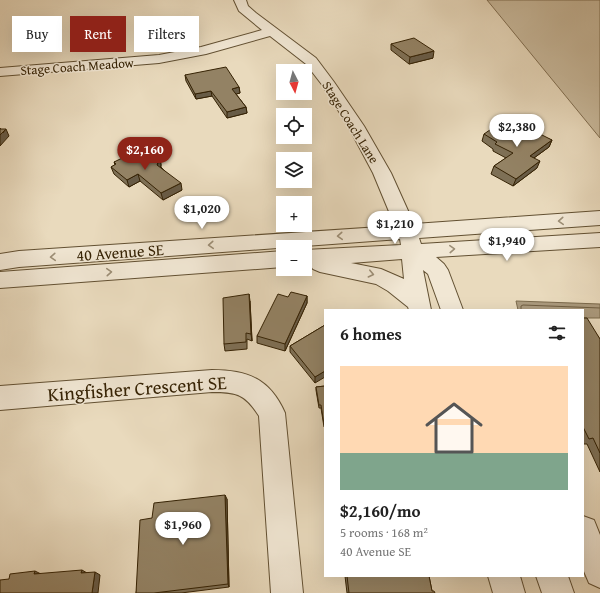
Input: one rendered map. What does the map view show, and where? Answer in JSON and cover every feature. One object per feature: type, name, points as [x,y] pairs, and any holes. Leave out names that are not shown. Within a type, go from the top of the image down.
[{"type":"street","name":"Stage Coach Lane","points":[[240,0],[243,8],[311,61],[329,85],[356,126],[382,172],[407,231],[413,250]]},
{"type":"street","name":"Stage Coach Meadow","points":[[0,72],[158,59],[220,47],[271,31]]},
{"type":"street","name":"40 Avenue SE","points":[[0,262],[19,259],[600,218]]},
{"type":"street","points":[[312,257],[413,250],[600,240]]},
{"type":"street","points":[[413,250],[412,267],[419,306]]},
{"type":"street","points":[[413,250],[437,270],[452,309]]},
{"type":"street","name":"40 Avenue SE","points":[[0,280],[276,260]]},
{"type":"street","points":[[312,263],[324,264],[381,277],[396,285],[419,306]]},
{"type":"street","name":"Kingfisher Crescent SE","points":[[0,398],[231,380],[248,385],[261,396],[272,413],[286,593]]},
{"type":"street","points":[[584,532],[600,572]]},
{"type":"street","points":[[504,577],[509,593]]},
{"type":"street","points":[[552,577],[558,593]]},
{"type":"shaded area","points":[[487,0],[600,0],[600,138]]},
{"type":"water","points":[[516,301],[600,304],[600,318],[584,318],[584,309],[518,309]]},
{"type":"building","points":[[414,38],[434,51],[410,57],[391,44]]},
{"type":"building","points":[[226,67],[239,87],[232,89],[246,107],[227,112],[211,91],[195,94],[185,75]]},
{"type":"building","points":[[503,121],[526,132],[530,129],[552,140],[530,156],[540,161],[516,179],[494,166],[513,153],[495,144],[497,142],[484,134]]},
{"type":"building","points":[[0,129],[6,129],[0,135]]},
{"type":"building","points":[[139,150],[149,158],[160,158],[157,165],[181,183],[161,193],[138,174],[127,180],[111,167],[116,164],[114,162]]},
{"type":"building","points":[[291,292],[307,296],[285,344],[257,336],[278,294],[288,297]]},
{"type":"building","points":[[249,294],[251,334],[246,333],[246,342],[224,344],[223,298]]},
{"type":"building","points":[[584,318],[587,318],[600,339],[600,453],[593,438],[589,439],[584,429]]},
{"type":"building","points":[[324,326],[324,372],[315,377],[290,346]]},
{"type":"building","points":[[324,386],[324,424],[321,405],[319,405],[316,387]]},
{"type":"building","points":[[225,495],[228,584],[154,593],[136,593],[140,520],[152,518],[154,503]]},
{"type":"building","points":[[82,570],[81,573],[95,572],[92,593],[0,593],[0,580],[9,579],[10,574],[35,571],[34,574]]},
{"type":"building","points":[[347,577],[429,577],[432,591],[435,593],[349,593]]}]
